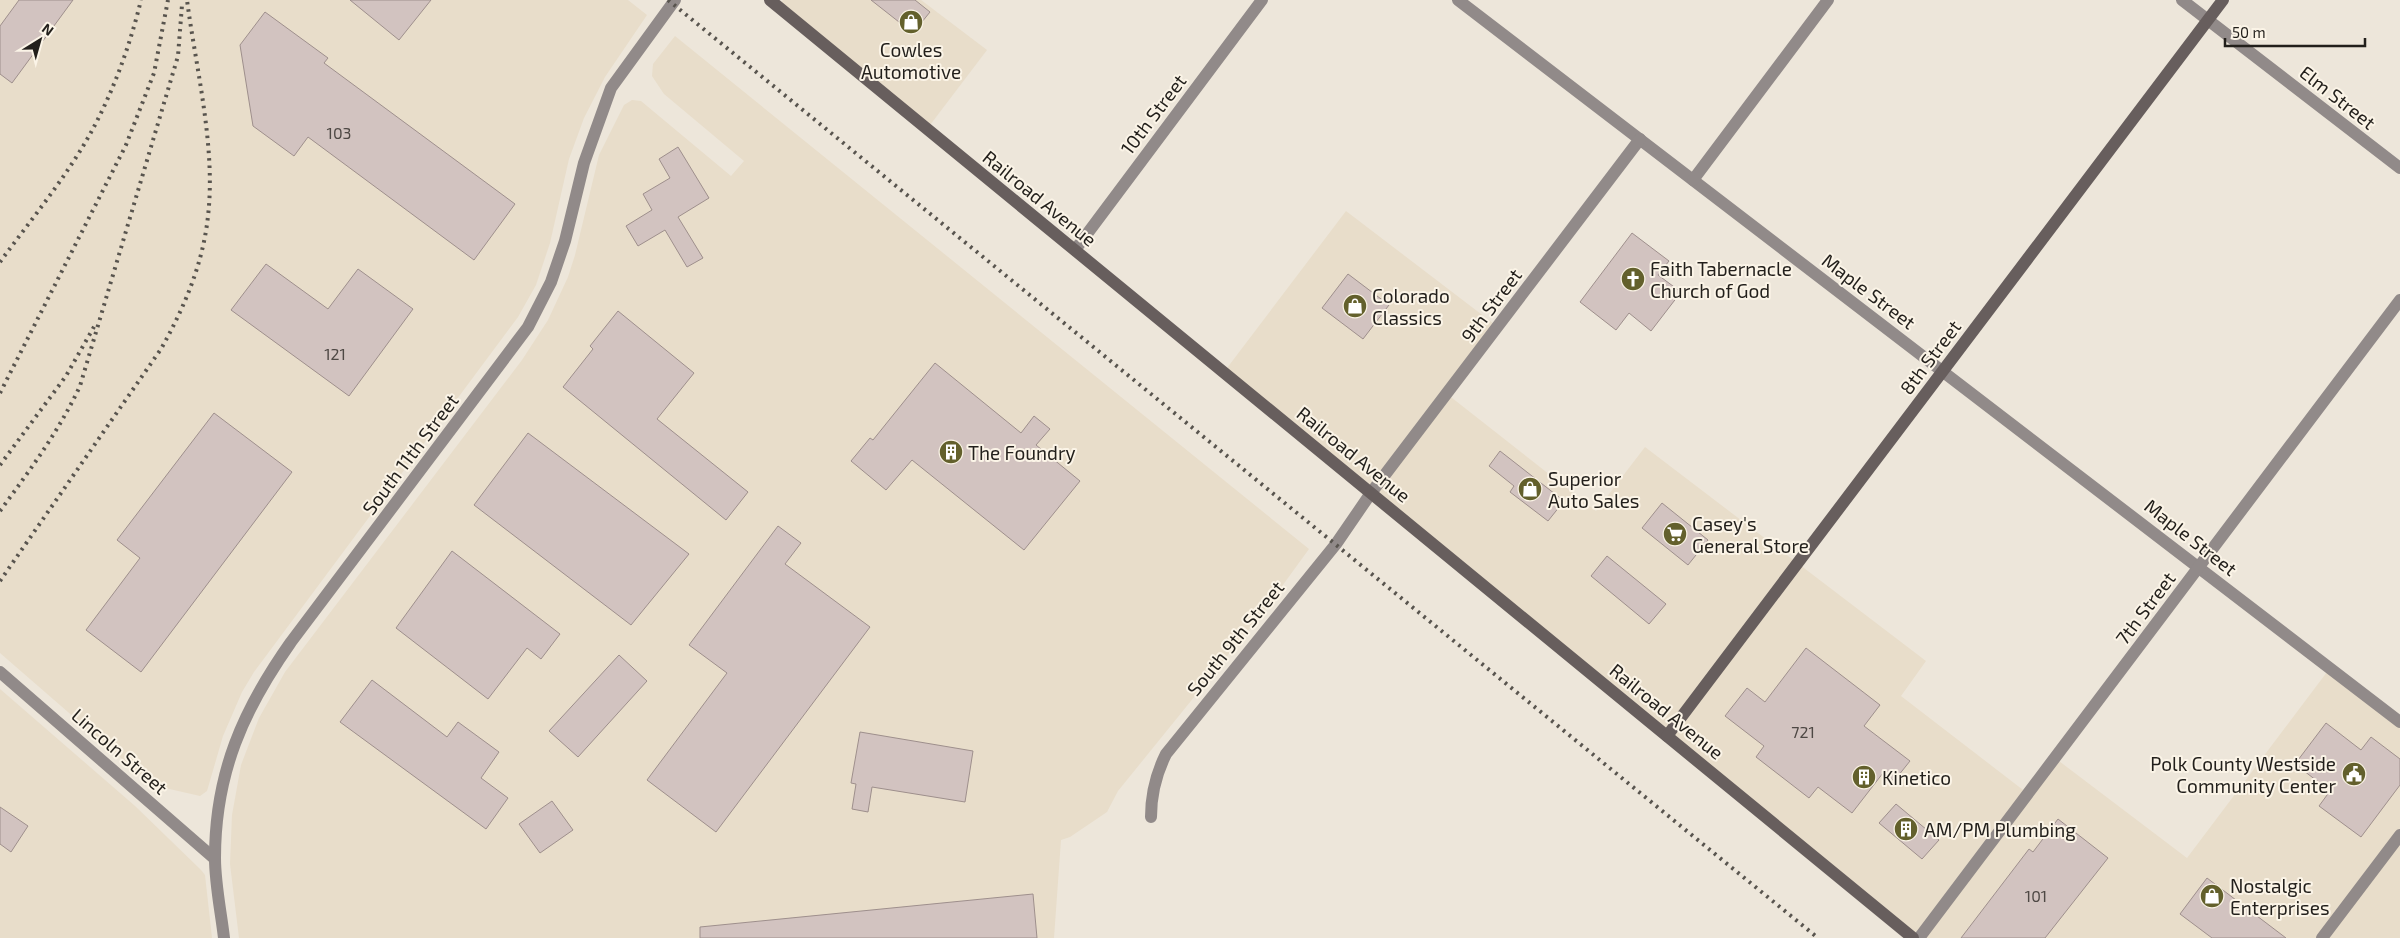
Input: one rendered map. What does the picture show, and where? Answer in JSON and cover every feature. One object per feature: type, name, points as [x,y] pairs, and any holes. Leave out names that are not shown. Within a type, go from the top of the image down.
[{"type":"main road","name":"8th Street","points":[[1667,736],[2223,0]]},
{"type":"main road","name":"Railroad Avenue","points":[[777,2],[1075,250],[1913,938]]},
{"type":"street","name":"South 11th Street","points":[[224,938],[215,859],[218,813],[224,778],[238,734],[259,690],[291,642],[528,327],[551,282],[565,241],[584,163],[611,88],[675,0]]},
{"type":"street","name":"10th Street","points":[[1075,250],[1262,0]]},
{"type":"street","name":"Maple Street","points":[[1458,0],[2400,722]]},
{"type":"street","points":[[1693,180],[1828,0]]},
{"type":"street","name":"Elm Street","points":[[2182,0],[2400,168]]},
{"type":"street","name":"9th Street","points":[[1372,493],[1640,139]]},
{"type":"street","name":"7th Street","points":[[1919,938],[2400,300]]},
{"type":"street","name":"South 9th Street","points":[[1151,816],[1151,794],[1159,768],[1166,754],[1336,544],[1372,493]]},
{"type":"street","name":"Lincoln Street","points":[[0,672],[215,859]]},
{"type":"street","points":[[2322,938],[2400,835]]},
{"type":"shaded area","points":[[0,0],[628,0],[647,15],[605,77],[584,118],[569,159],[550,243],[536,285],[518,317],[254,672],[242,692],[223,736],[207,791],[200,796],[152,785],[0,653]]},
{"type":"shaded area","points":[[783,0],[921,0],[987,50],[927,129],[778,6]]},
{"type":"shaded area","points":[[675,36],[1309,549],[1267,607],[1118,791],[1107,812],[1070,837],[1061,840],[1054,938],[239,938],[230,864],[232,815],[241,765],[259,718],[285,672],[522,360],[548,320],[568,277],[575,255],[599,155],[624,105],[632,100],[641,101],[731,176],[744,161],[664,94],[652,76],[653,64]]},
{"type":"shaded area","points":[[1346,211],[1498,327],[1447,394],[1596,511],[1645,447],[1926,661],[1901,696],[2027,793],[2055,758],[2187,858],[2330,668],[2400,722],[2400,938],[1913,938],[1224,372]]},
{"type":"shaded area","points":[[0,689],[135,806],[201,870],[205,875],[212,938],[0,938]]},
{"type":"building","points":[[19,0],[73,0],[12,83],[0,74],[0,26]]},
{"type":"building","points":[[350,0],[431,0],[399,40]]},
{"type":"building","name":"Cowles Automotive","points":[[871,0],[915,0],[930,12],[913,33]]},
{"type":"building","points":[[265,12],[328,58],[324,63],[515,204],[474,260],[308,137],[294,156],[253,126],[240,45]]},
{"type":"building","points":[[678,147],[709,198],[678,217],[703,258],[687,267],[665,230],[638,246],[626,226],[652,210],[643,194],[670,178],[659,159]]},
{"type":"building","name":"Faith Tabernacle Church of God","points":[[1632,233],[1669,261],[1658,275],[1681,292],[1651,331],[1629,313],[1616,330],[1580,302]]},
{"type":"building","points":[[266,264],[328,309],[358,269],[413,309],[349,396],[231,310]]},
{"type":"building","name":"Colorado Classics","points":[[1348,274],[1389,305],[1363,339],[1322,308]]},
{"type":"building","points":[[618,311],[694,373],[657,419],[748,492],[726,520],[563,387],[593,349],[590,346]]},
{"type":"building","name":"The Foundry","points":[[935,363],[1021,433],[1034,416],[1050,429],[1036,445],[1080,481],[1024,550],[912,460],[886,490],[851,461],[870,438],[873,440]]},
{"type":"building","points":[[214,413],[292,472],[141,672],[86,630],[140,558],[117,540]]},
{"type":"building","points":[[528,433],[689,554],[631,625],[474,505]]},
{"type":"building","name":"Superior Auto Sales","points":[[1500,451],[1564,501],[1548,521],[1510,492],[1514,486],[1489,466]]},
{"type":"building","name":"Casey's General Store","points":[[1662,503],[1708,540],[1688,565],[1642,528]]},
{"type":"building","points":[[778,526],[801,543],[785,564],[870,627],[716,832],[647,780],[727,673],[689,645]]},
{"type":"building","points":[[452,551],[560,634],[541,659],[527,648],[488,699],[396,628]]},
{"type":"building","points":[[1607,556],[1666,604],[1649,624],[1591,576]]},
{"type":"building","points":[[1806,648],[1880,705],[1864,726],[1910,761],[1894,781],[1883,773],[1852,813],[1818,787],[1809,798],[1756,757],[1764,746],[1725,716],[1747,688],[1765,702]]},
{"type":"building","points":[[619,655],[647,681],[578,757],[549,731]]},
{"type":"building","points":[[372,680],[447,737],[458,722],[499,752],[481,778],[508,798],[486,829],[340,722]]},
{"type":"building","name":"Polk County Westside Community Center","points":[[2326,723],[2361,750],[2371,737],[2400,759],[2400,785],[2361,837],[2319,806],[2330,791],[2295,764]]},
{"type":"building","points":[[860,732],[973,751],[965,802],[872,787],[868,812],[852,809],[856,784],[851,783]]},
{"type":"building","points":[[552,801],[573,830],[540,853],[519,824]]},
{"type":"building","name":"AM/PM Plumbing","points":[[1896,804],[1939,840],[1922,859],[1879,823]]},
{"type":"building","points":[[0,807],[28,826],[11,852],[0,844]]},
{"type":"building","points":[[2058,819],[2108,858],[2045,938],[1961,938],[2029,849],[2033,852]]},
{"type":"building","name":"Nostalgic Enterprises","points":[[2207,878],[2286,938],[2212,938],[2180,914]]},
{"type":"building","points":[[1033,894],[1037,938],[700,938],[700,927]]},
{"type":"railway","points":[[0,262],[58,184],[89,136],[120,70],[141,0]]},
{"type":"railway","points":[[0,393],[126,145],[154,73],[168,0]]},
{"type":"railway","points":[[0,581],[161,349],[185,302],[197,268],[208,216],[210,190],[209,163],[204,108],[187,0]]},
{"type":"railway","points":[[668,0],[1818,938]]},
{"type":"railway","points":[[0,511],[53,435],[80,386],[178,56],[182,5]]},
{"type":"railway","points":[[0,465],[66,376],[95,325]]},
{"type":"place","name":"Cowles Automotive","points":[[911,22]]},
{"type":"place","name":"Faith Tabernacle Church of God","points":[[1633,279]]},
{"type":"place","name":"Colorado Classics","points":[[1355,306]]},
{"type":"place","name":"The Foundry","points":[[951,452]]},
{"type":"place","name":"Superior Auto Sales","points":[[1530,489]]},
{"type":"place","name":"Casey's General Store","points":[[1675,534]]},
{"type":"place","name":"Polk County Westside Community Center","points":[[2354,774]]},
{"type":"place","name":"Kinetico","points":[[1864,777]]},
{"type":"place","name":"AM/PM Plumbing","points":[[1906,829]]},
{"type":"place","name":"Nostalgic Enterprises","points":[[2212,896]]}]
